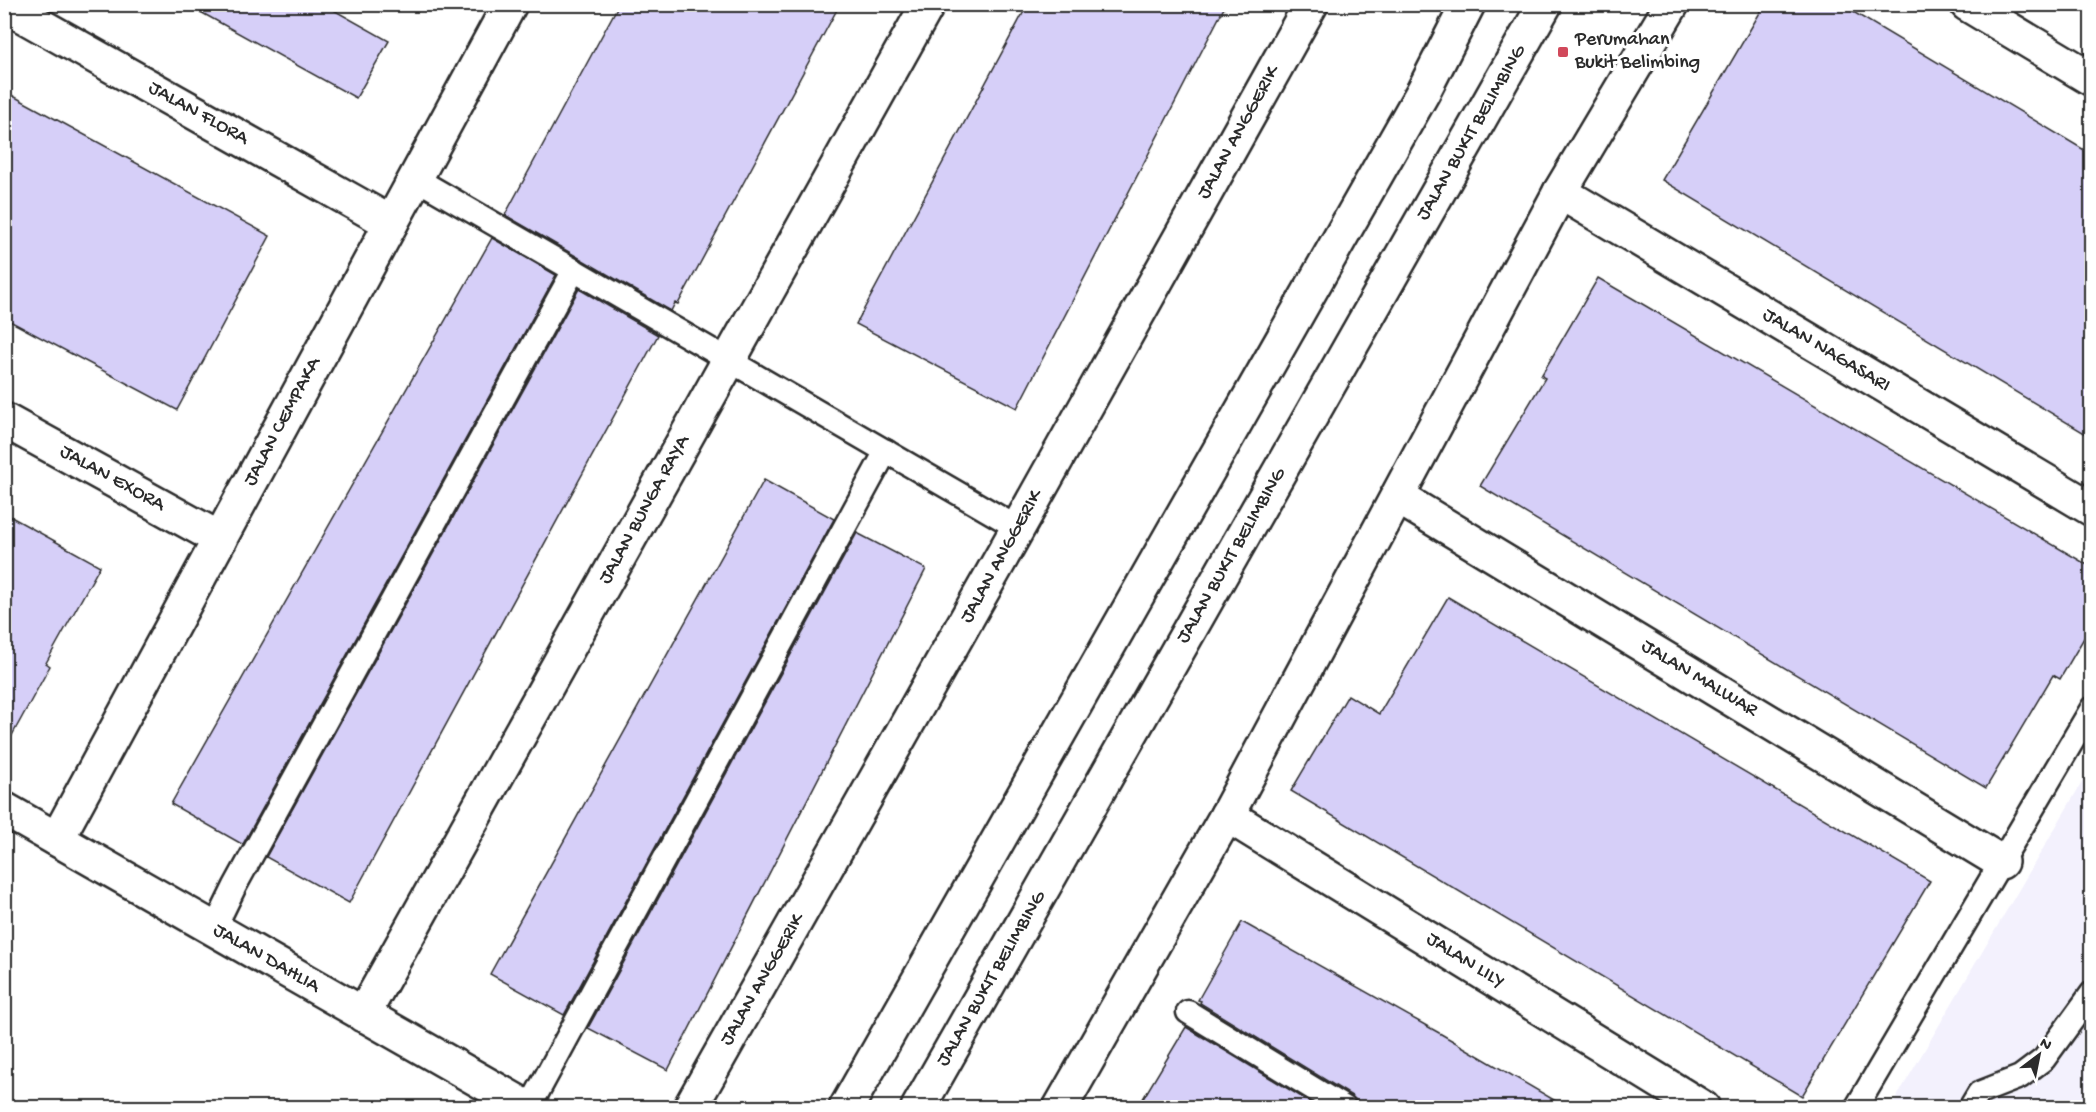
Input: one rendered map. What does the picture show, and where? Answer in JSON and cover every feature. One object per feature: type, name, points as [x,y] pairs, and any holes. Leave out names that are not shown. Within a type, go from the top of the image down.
[{"type":"street","name":"JALAN CEMPAKA","points":[[57,839],[510,4]]},
{"type":"street","name":"JALAN BUNGA RAYA","points":[[363,1015],[928,4]]},
{"type":"street","name":"JALAN ANGGERIK","points":[[690,1107],[1311,4]]},
{"type":"street","points":[[846,1107],[1423,92],[1468,4]]},
{"type":"street","name":"JALAN BUKIT BELIMBING","points":[[918,1107],[1545,4]]},
{"type":"street","points":[[1060,1107],[1227,815],[1560,192],[1672,4]]},
{"type":"street","points":[[1967,4],[2091,79]]},
{"type":"street","name":"JALAN FLORA","points":[[4,5],[391,223]]},
{"type":"street","name":"JALAN NAGASARI","points":[[1560,192],[2091,509]]},
{"type":"street","name":"JALAN EXORA","points":[[4,420],[220,539]]},
{"type":"street","name":"JALAN MALWAR","points":[[1398,497],[2001,862]]},
{"type":"street","name":"JALAN DAHLIA","points":[[4,809],[528,1107]]},
{"type":"street","name":"JALAN LILY","points":[[1227,815],[1703,1107]]},
{"type":"lane","points":[[415,178],[1018,528]]},
{"type":"lane","points":[[214,929],[240,876],[574,270]]},
{"type":"lane","points":[[528,1107],[886,451]]},
{"type":"lane","points":[[1856,1107],[2091,708]]},
{"type":"lane","points":[[1970,1107],[1979,1093],[2020,1077],[2044,1059],[2091,993]]},
{"type":"lane","points":[[1188,1012],[1345,1107]]},
{"type":"shaded area","points":[[2091,767],[2091,1107],[1891,1107]]},
{"type":"building","points":[[186,4],[323,4],[389,41],[356,98]]},
{"type":"building","points":[[619,4],[840,4],[678,304],[675,303],[671,311],[505,215]]},
{"type":"building","points":[[1028,4],[1226,4],[1017,408],[856,324]]},
{"type":"building","points":[[1765,4],[1840,4],[2091,154],[2091,437],[1662,180]]},
{"type":"building","points":[[4,91],[270,236],[177,410],[4,318]]},
{"type":"building","points":[[492,238],[556,275],[243,844],[240,843],[171,804]]},
{"type":"building","points":[[1598,278],[2091,567],[2091,626],[2060,679],[2053,675],[1986,788],[1480,486],[1545,378],[1541,376]]},
{"type":"building","points":[[579,289],[658,335],[349,903],[266,857]]},
{"type":"building","points":[[764,480],[834,519],[564,1015],[490,974]]},
{"type":"building","points":[[4,513],[100,566],[46,663],[50,666],[4,750]]},
{"type":"building","points":[[857,533],[926,569],[668,1070],[588,1028]]},
{"type":"building","points":[[1448,597],[1930,881],[1802,1096],[1291,791],[1348,695],[1379,714]]},
{"type":"building","points":[[1242,922],[1566,1107],[1358,1107],[1357,1101],[1352,1096],[1198,1000]]},
{"type":"building","points":[[1186,1027],[1318,1107],[1138,1107]]},
{"type":"place","name":"Perumahan Bukit Belimbing","points":[[1563,52]]}]
